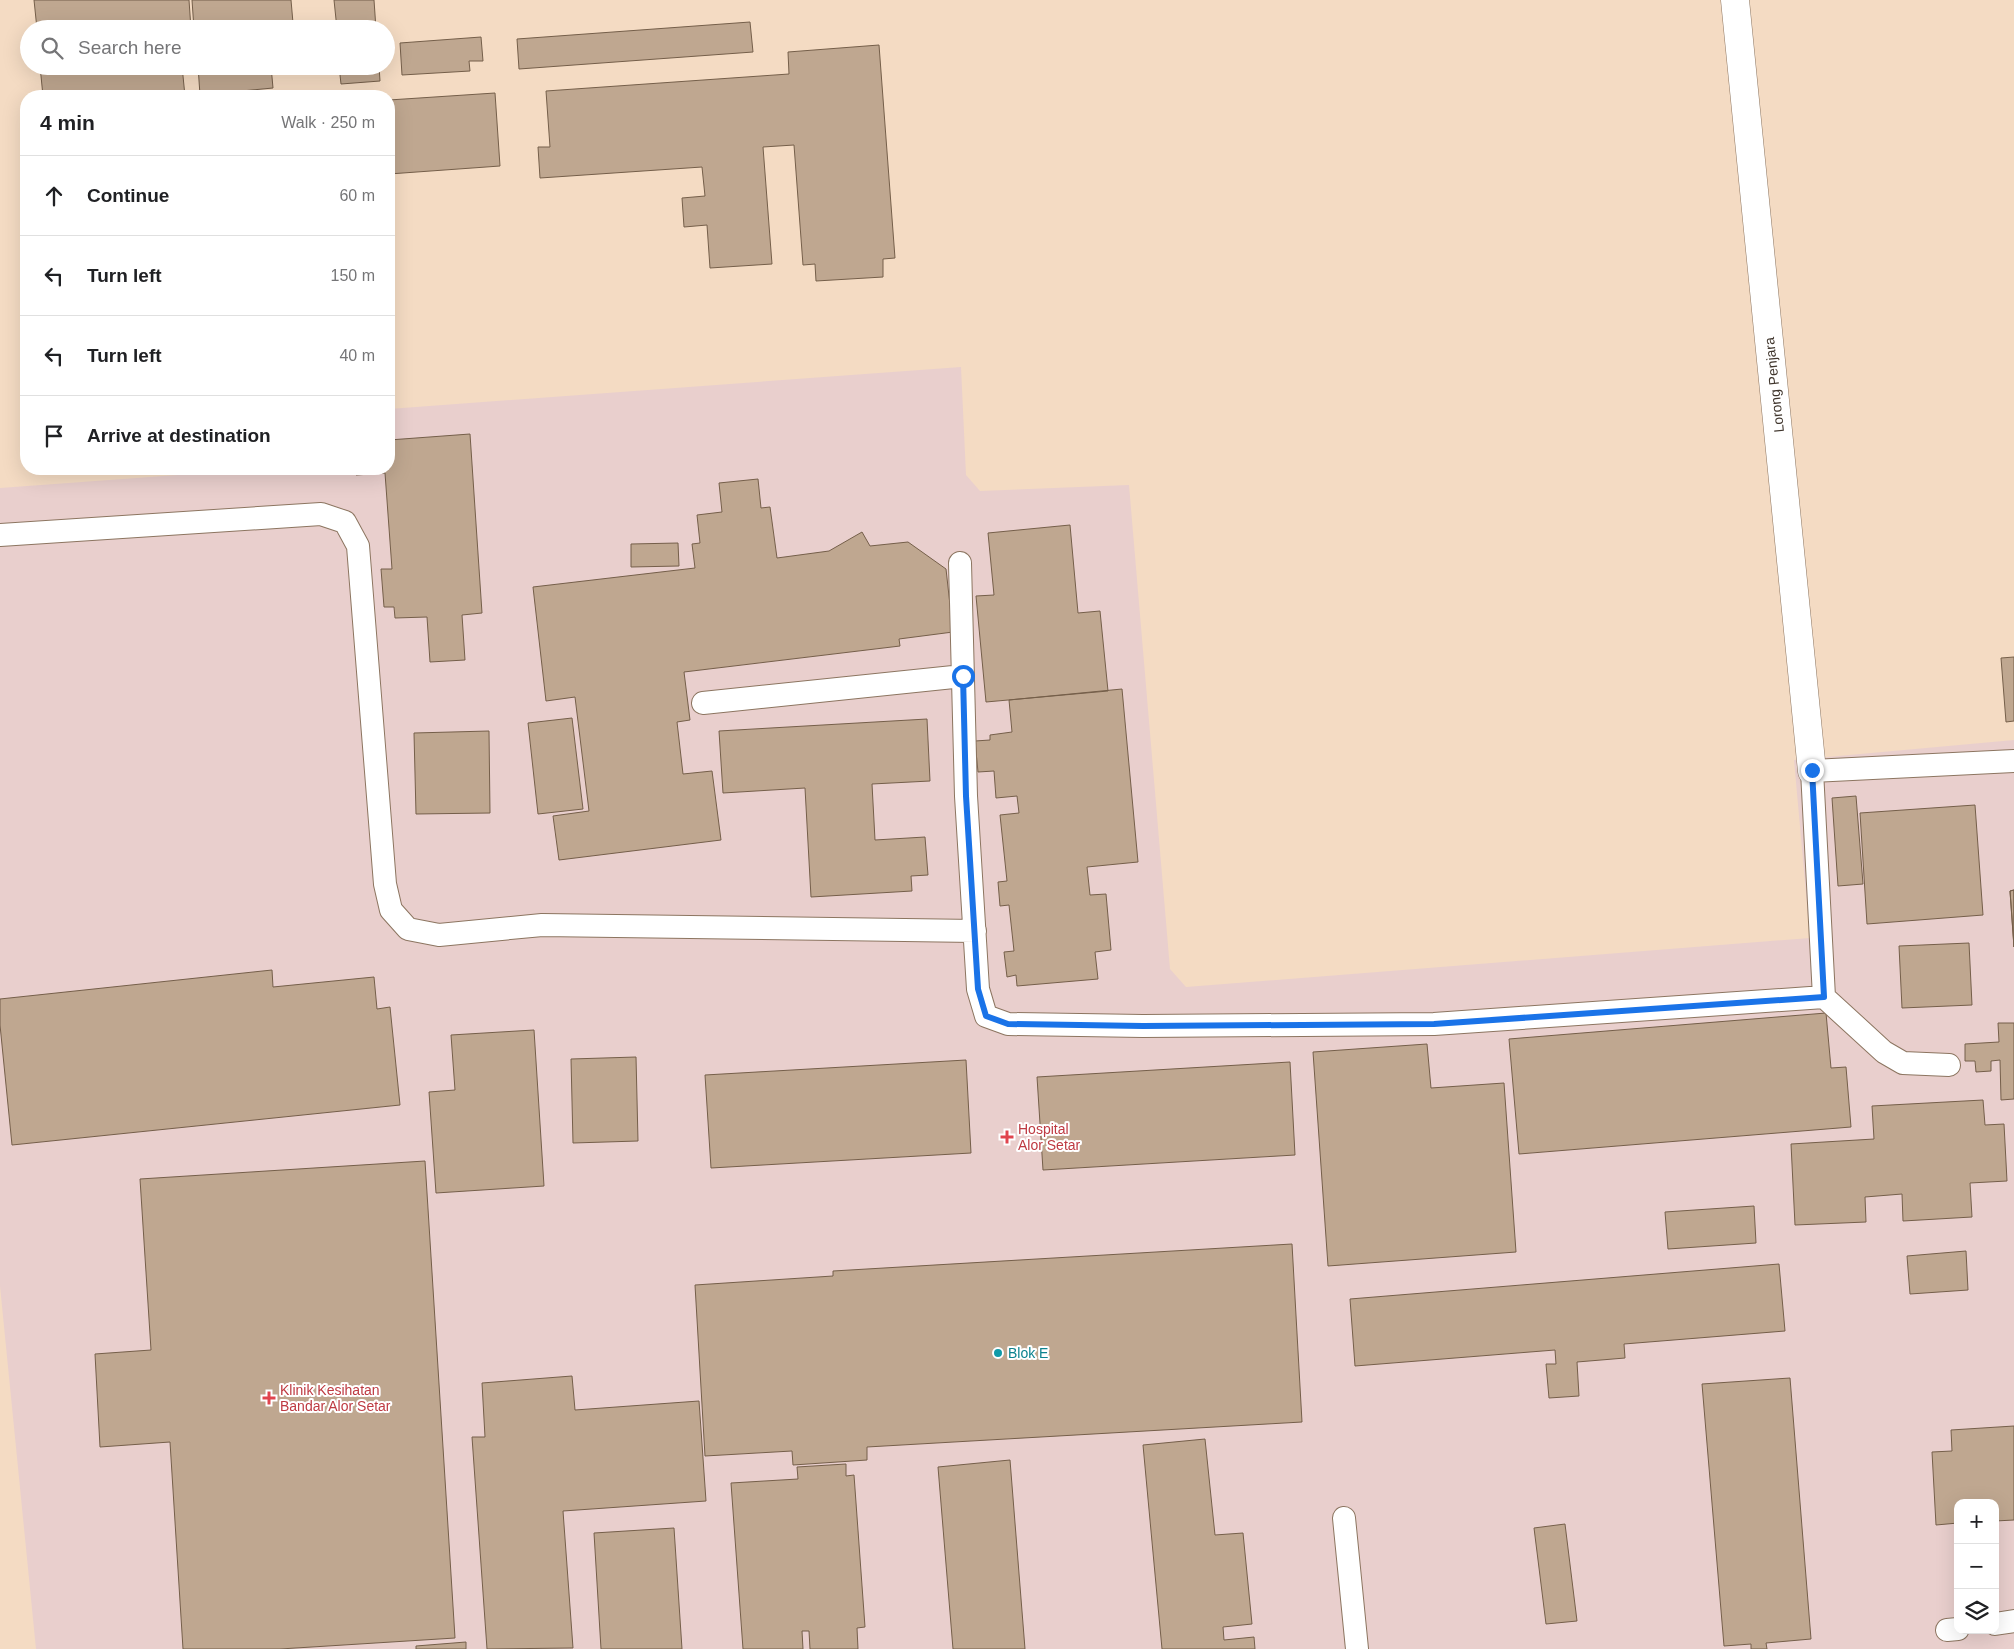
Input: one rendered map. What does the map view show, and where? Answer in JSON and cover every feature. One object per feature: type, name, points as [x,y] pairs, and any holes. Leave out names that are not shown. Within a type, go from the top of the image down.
[{"type":"street","name":"Lorong Penjara","points":[[1735,0],[1812,770]]},
{"type":"lane","points":[[0,535],[321,514],[345,522],[358,546],[385,884],[391,910],[408,929],[439,934],[542,925],[975,931]]},
{"type":"lane","points":[[960,563],[966,796],[978,989],[986,1016],[1008,1024],[1143,1026],[1434,1024],[1824,997]]},
{"type":"lane","points":[[703,703],[963,676]]},
{"type":"lane","points":[[1950,1065],[1903,1063],[1884,1052],[1824,997],[1812,770],[2014,761]]},
{"type":"lane","points":[[1344,1518],[1357,1649]]},
{"type":"lane","points":[[1999,1623],[2014,1621]]},
{"type":"shaded area","name":"Hospital Alor Setar","points":[[961,367],[966,475],[980,491],[1129,485],[1170,969],[1186,987],[1810,938],[1794,760],[2014,740],[2014,1649],[36,1649],[0,1286],[0,488],[178,475],[395,475],[395,409]]},
{"type":"building","points":[[34,0],[189,0],[190,20],[36,20]]},
{"type":"building","points":[[192,0],[291,0],[293,20],[193,20]]},
{"type":"building","points":[[334,0],[374,0],[375,20],[336,20]]},
{"type":"building","points":[[750,22],[753,52],[519,69],[517,39]]},
{"type":"building","points":[[481,37],[483,61],[469,61],[470,71],[402,75],[400,43]]},
{"type":"building","points":[[879,45],[895,258],[883,259],[883,277],[816,281],[815,264],[803,265],[794,145],[763,147],[772,264],[710,268],[707,225],[684,227],[682,198],[705,196],[702,167],[540,178],[538,147],[550,147],[546,91],[789,74],[788,52]]},
{"type":"building","points":[[41,75],[183,75],[184,90],[42,90]]},
{"type":"building","points":[[199,75],[272,75],[273,88],[200,90]]},
{"type":"building","points":[[340,75],[380,75],[380,81],[341,84]]},
{"type":"building","points":[[495,93],[500,166],[395,174],[395,100]]},
{"type":"building","points":[[470,434],[482,613],[462,615],[465,660],[430,662],[427,617],[395,618],[394,607],[384,607],[381,569],[392,569],[385,475],[395,475],[395,440]]},
{"type":"building","points":[[758,479],[761,508],[770,507],[777,558],[829,551],[862,532],[870,546],[908,542],[946,569],[953,632],[899,639],[900,646],[684,672],[690,720],[677,722],[683,774],[712,771],[721,840],[559,860],[553,816],[589,811],[575,697],[546,701],[533,587],[695,568],[692,544],[700,543],[697,515],[722,512],[719,483]]},
{"type":"building","points":[[1070,525],[1078,613],[1100,611],[1108,691],[986,702],[976,596],[994,595],[988,533]]},
{"type":"building","points":[[678,543],[679,566],[631,567],[631,544]]},
{"type":"building","points":[[2014,657],[2014,721],[2006,722],[2001,658]]},
{"type":"building","points":[[1122,689],[1138,862],[1087,867],[1090,895],[1106,894],[1111,950],[1095,952],[1098,979],[1017,986],[1016,975],[1007,977],[1004,952],[1014,951],[1009,905],[1000,906],[998,882],[1007,881],[1000,815],[1019,813],[1017,796],[996,798],[994,771],[978,772],[975,741],[990,740],[990,735],[1012,732],[1009,700]]},
{"type":"building","points":[[572,718],[583,809],[538,814],[528,723]]},
{"type":"building","points":[[927,719],[930,781],[872,784],[875,840],[925,837],[928,875],[911,876],[912,891],[811,897],[805,788],[723,793],[719,731]]},
{"type":"building","points":[[489,731],[490,813],[416,814],[414,733]]},
{"type":"building","points":[[1856,796],[1863,884],[1838,886],[1832,798]]},
{"type":"building","points":[[1975,805],[1983,915],[1867,924],[1860,813]]},
{"type":"building","points":[[2014,890],[2014,947],[2010,891]]},
{"type":"building","points":[[2014,890],[2014,947],[2010,891]]},
{"type":"building","points":[[1969,943],[1972,1005],[1902,1008],[1899,946]]},
{"type":"building","points":[[272,970],[273,987],[374,977],[377,1009],[390,1007],[400,1105],[12,1145],[0,1025],[0,999]]},
{"type":"building","points":[[1826,1013],[1831,1068],[1846,1067],[1851,1127],[1519,1154],[1509,1039]]},
{"type":"building","points":[[1998,1023],[2014,1023],[2014,1099],[2001,1100],[2000,1060],[1991,1061],[1991,1071],[1976,1072],[1975,1061],[1965,1061],[1965,1044],[1999,1042]]},
{"type":"building","points":[[534,1030],[544,1186],[436,1193],[429,1092],[455,1090],[451,1035]]},
{"type":"building","points":[[1427,1044],[1431,1088],[1504,1083],[1516,1252],[1328,1266],[1313,1052]]},
{"type":"building","points":[[636,1057],[638,1141],[573,1143],[571,1059]]},
{"type":"building","points":[[966,1060],[971,1153],[711,1168],[705,1075]]},
{"type":"building","points":[[1290,1062],[1295,1155],[1043,1170],[1037,1077]]},
{"type":"building","points":[[1983,1100],[1985,1125],[2004,1124],[2007,1181],[1970,1183],[1972,1217],[1903,1221],[1902,1194],[1865,1197],[1866,1222],[1795,1225],[1791,1144],[1874,1139],[1872,1106]]},
{"type":"building","name":"Klinik Kesihatan Bandar Alor Setar","points":[[425,1161],[455,1638],[280,1649],[183,1649],[170,1442],[100,1447],[95,1354],[151,1350],[140,1179]]},
{"type":"building","points":[[1754,1206],[1756,1243],[1668,1249],[1665,1212]]},
{"type":"building","name":"Blok E","points":[[1292,1244],[1302,1422],[867,1447],[867,1460],[793,1465],[792,1451],[705,1456],[695,1285],[833,1276],[833,1271]]},
{"type":"building","points":[[1966,1251],[1968,1290],[1910,1294],[1907,1256]]},
{"type":"building","points":[[1779,1264],[1785,1331],[1624,1344],[1625,1358],[1577,1362],[1579,1396],[1549,1398],[1546,1364],[1556,1364],[1555,1350],[1355,1366],[1350,1299]]},
{"type":"building","points":[[572,1376],[575,1410],[699,1401],[706,1501],[563,1511],[573,1648],[487,1649],[472,1437],[485,1437],[482,1383]]},
{"type":"building","points":[[1790,1378],[1811,1639],[1766,1643],[1767,1649],[1751,1649],[1751,1644],[1724,1646],[1702,1384]]},
{"type":"building","points":[[2014,1426],[2014,1520],[1999,1521],[1999,1499],[1954,1499],[1954,1523],[1936,1525],[1932,1452],[1952,1451],[1951,1430]]},
{"type":"building","points":[[1205,1439],[1215,1535],[1243,1533],[1252,1624],[1223,1627],[1224,1640],[1254,1637],[1255,1649],[1162,1649],[1143,1445]]},
{"type":"building","points":[[1010,1460],[1025,1649],[953,1649],[938,1467]]},
{"type":"building","points":[[846,1464],[846,1476],[854,1475],[865,1627],[857,1628],[858,1649],[810,1649],[809,1631],[802,1631],[803,1649],[743,1649],[731,1483],[798,1479],[797,1467]]},
{"type":"building","points":[[1565,1524],[1577,1621],[1546,1624],[1534,1528]]},
{"type":"building","points":[[674,1528],[682,1649],[601,1649],[594,1533]]},
{"type":"building","points":[[466,1642],[466,1649],[416,1649],[416,1646]]},
{"type":"place","name":"Hospital Alor Setar","points":[[1007,1137]]},
{"type":"place","name":"Blok E","points":[[998,1353]]},
{"type":"place","name":"Klinik Kesihatan Bandar Alor Setar","points":[[269,1398]]},
{"type":"route","points":[[963,676],[966,796],[978,989],[986,1016],[1008,1024],[1143,1026],[1434,1024],[1824,997],[1812,770]]}]
